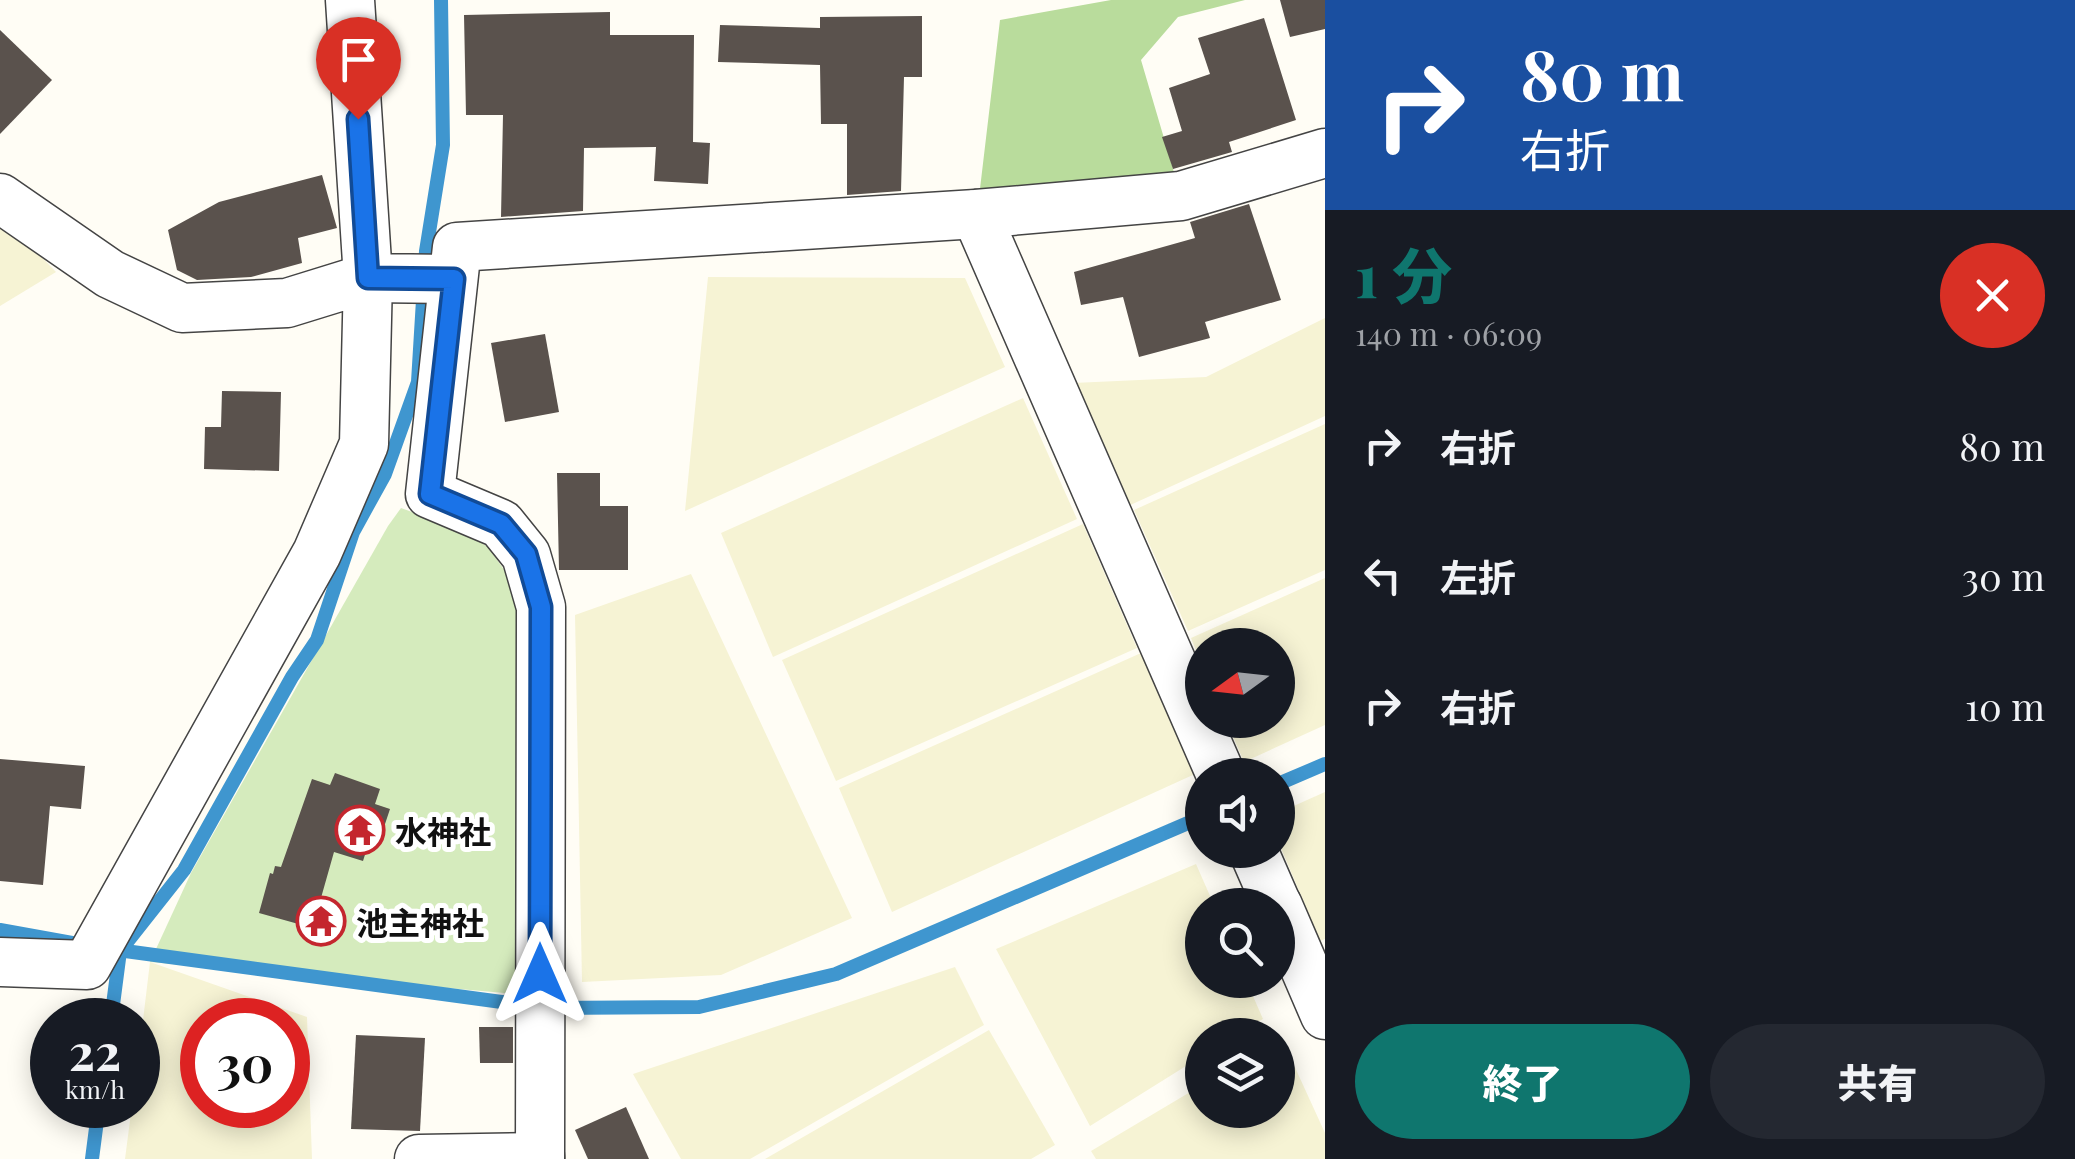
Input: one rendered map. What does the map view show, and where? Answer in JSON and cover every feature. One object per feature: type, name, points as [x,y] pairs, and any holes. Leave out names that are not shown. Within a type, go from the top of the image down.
[{"type":"street","points":[[0,962],[98,946],[317,553],[364,444],[368,278],[350,0]]},
{"type":"street","points":[[419,1159],[540,1158],[541,607],[526,554],[501,524],[430,494],[457,247],[976,214],[1181,196],[1325,153]]},
{"type":"street","points":[[0,198],[110,274],[182,308],[287,303],[368,278],[454,279]]},
{"type":"street","points":[[976,214],[1213,758]]},
{"type":"street","points":[[1295,946],[1325,1015]]},
{"type":"shaded area","points":[[0,214],[56,272],[0,306]]},
{"type":"shaded area","points":[[708,277],[965,278],[1005,367],[685,511]]},
{"type":"shaded area","points":[[1325,318],[1325,416],[1126,507],[1073,383],[1206,377]]},
{"type":"shaded area","points":[[1023,398],[1077,519],[773,657],[721,533]]},
{"type":"shaded area","points":[[1325,424],[1325,570],[1195,628],[1187,628],[1134,510]]},
{"type":"shaded area","points":[[1083,524],[1137,648],[836,781],[782,660]]},
{"type":"shaded area","points":[[691,574],[852,918],[721,975],[582,982],[575,615]]},
{"type":"shaded area","points":[[1325,578],[1325,725],[1253,758],[1242,758],[1234,738],[1295,738],[1295,628],[1213,628]]},
{"type":"shaded area","points":[[1141,653],[1188,758],[1185,779],[892,912],[839,788]]},
{"type":"shaded area","points":[[1325,792],[1325,939],[1320,941],[1289,868],[1295,868],[1295,805]]},
{"type":"shaded area","points":[[1187,868],[1198,868],[1207,888],[1185,888],[1185,998],[1254,998],[1263,1018],[1185,1018],[1185,1067],[1090,1126],[996,949]]},
{"type":"shaded area","points":[[150,962],[253,998],[180,998],[180,1128],[310,1128],[310,1102],[312,1159],[125,1159],[129,1128],[160,1128],[160,998],[146,998]]},
{"type":"shaded area","points":[[955,967],[984,1025],[750,1159],[681,1159],[633,1074]]},
{"type":"shaded area","points":[[989,1030],[1055,1145],[1031,1159],[765,1159]]},
{"type":"shaded area","points":[[1295,1067],[1325,1133],[1325,1159],[1096,1159],[1091,1151],[1185,1095],[1185,1128],[1295,1128]]},
{"type":"green space","points":[[1111,0],[1245,0],[1178,17],[1141,60],[1181,196],[977,214],[1000,20]]},
{"type":"green space","points":[[401,508],[456,528],[488,547],[515,585],[526,644],[515,994],[150,962],[191,873]]},
{"type":"building","points":[[1280,0],[1325,0],[1325,29],[1290,37]]},
{"type":"building","points":[[610,12],[610,35],[694,35],[693,142],[710,143],[708,184],[654,181],[656,147],[584,148],[583,211],[501,217],[503,115],[466,115],[464,15]]},
{"type":"building","points":[[922,16],[922,77],[904,77],[901,191],[847,195],[847,124],[821,124],[820,65],[718,62],[720,25],[820,28],[820,17]]},
{"type":"building","points":[[1264,18],[1296,120],[1229,142],[1232,152],[1173,169],[1162,137],[1182,131],[1169,88],[1210,74],[1198,38]]},
{"type":"building","points":[[0,30],[52,80],[0,134]]},
{"type":"building","points":[[322,175],[337,228],[298,238],[302,263],[251,277],[197,280],[177,270],[168,230],[219,202]]},
{"type":"building","points":[[1249,204],[1281,300],[1205,322],[1210,338],[1139,357],[1123,297],[1081,305],[1074,272],[1195,238],[1190,222]]},
{"type":"building","points":[[545,334],[559,412],[505,422],[491,343]]},
{"type":"building","points":[[222,391],[281,392],[279,471],[204,469],[205,427],[221,427]]},
{"type":"building","points":[[557,473],[600,473],[600,506],[628,506],[628,570],[559,570]]},
{"type":"building","points":[[0,759],[85,766],[81,809],[50,806],[43,885],[0,881]]},
{"type":"building","points":[[335,773],[380,789],[375,804],[390,809],[378,845],[369,842],[363,861],[334,852],[317,912],[307,909],[302,925],[259,913],[270,873],[273,874],[275,866],[281,867],[312,779],[330,785]]},
{"type":"building","points":[[479,1027],[513,1027],[513,1063],[480,1063]]},
{"type":"building","points":[[356,1035],[425,1038],[420,1131],[351,1129]]},
{"type":"building","points":[[626,1107],[649,1159],[588,1159],[575,1130]]},
{"type":"waterway","points":[[114,998],[120,951],[184,870],[292,677],[317,640],[353,532],[385,474],[418,382],[426,251],[443,145],[441,0]]},
{"type":"waterway","points":[[1295,777],[1325,764]]},
{"type":"waterway","points":[[103,948],[546,1008],[699,1007],[836,974],[1185,824]]},
{"type":"waterway","points":[[0,930],[72,943]]},
{"type":"waterway","points":[[92,1159],[96,1128]]},
{"type":"place","name":"水神社","points":[[360,830]]},
{"type":"place","name":"池主神社","points":[[321,921]]},
{"type":"route","points":[[358,119],[368,278],[454,279],[430,494],[501,524],[526,554],[541,607],[540,974]]}]
